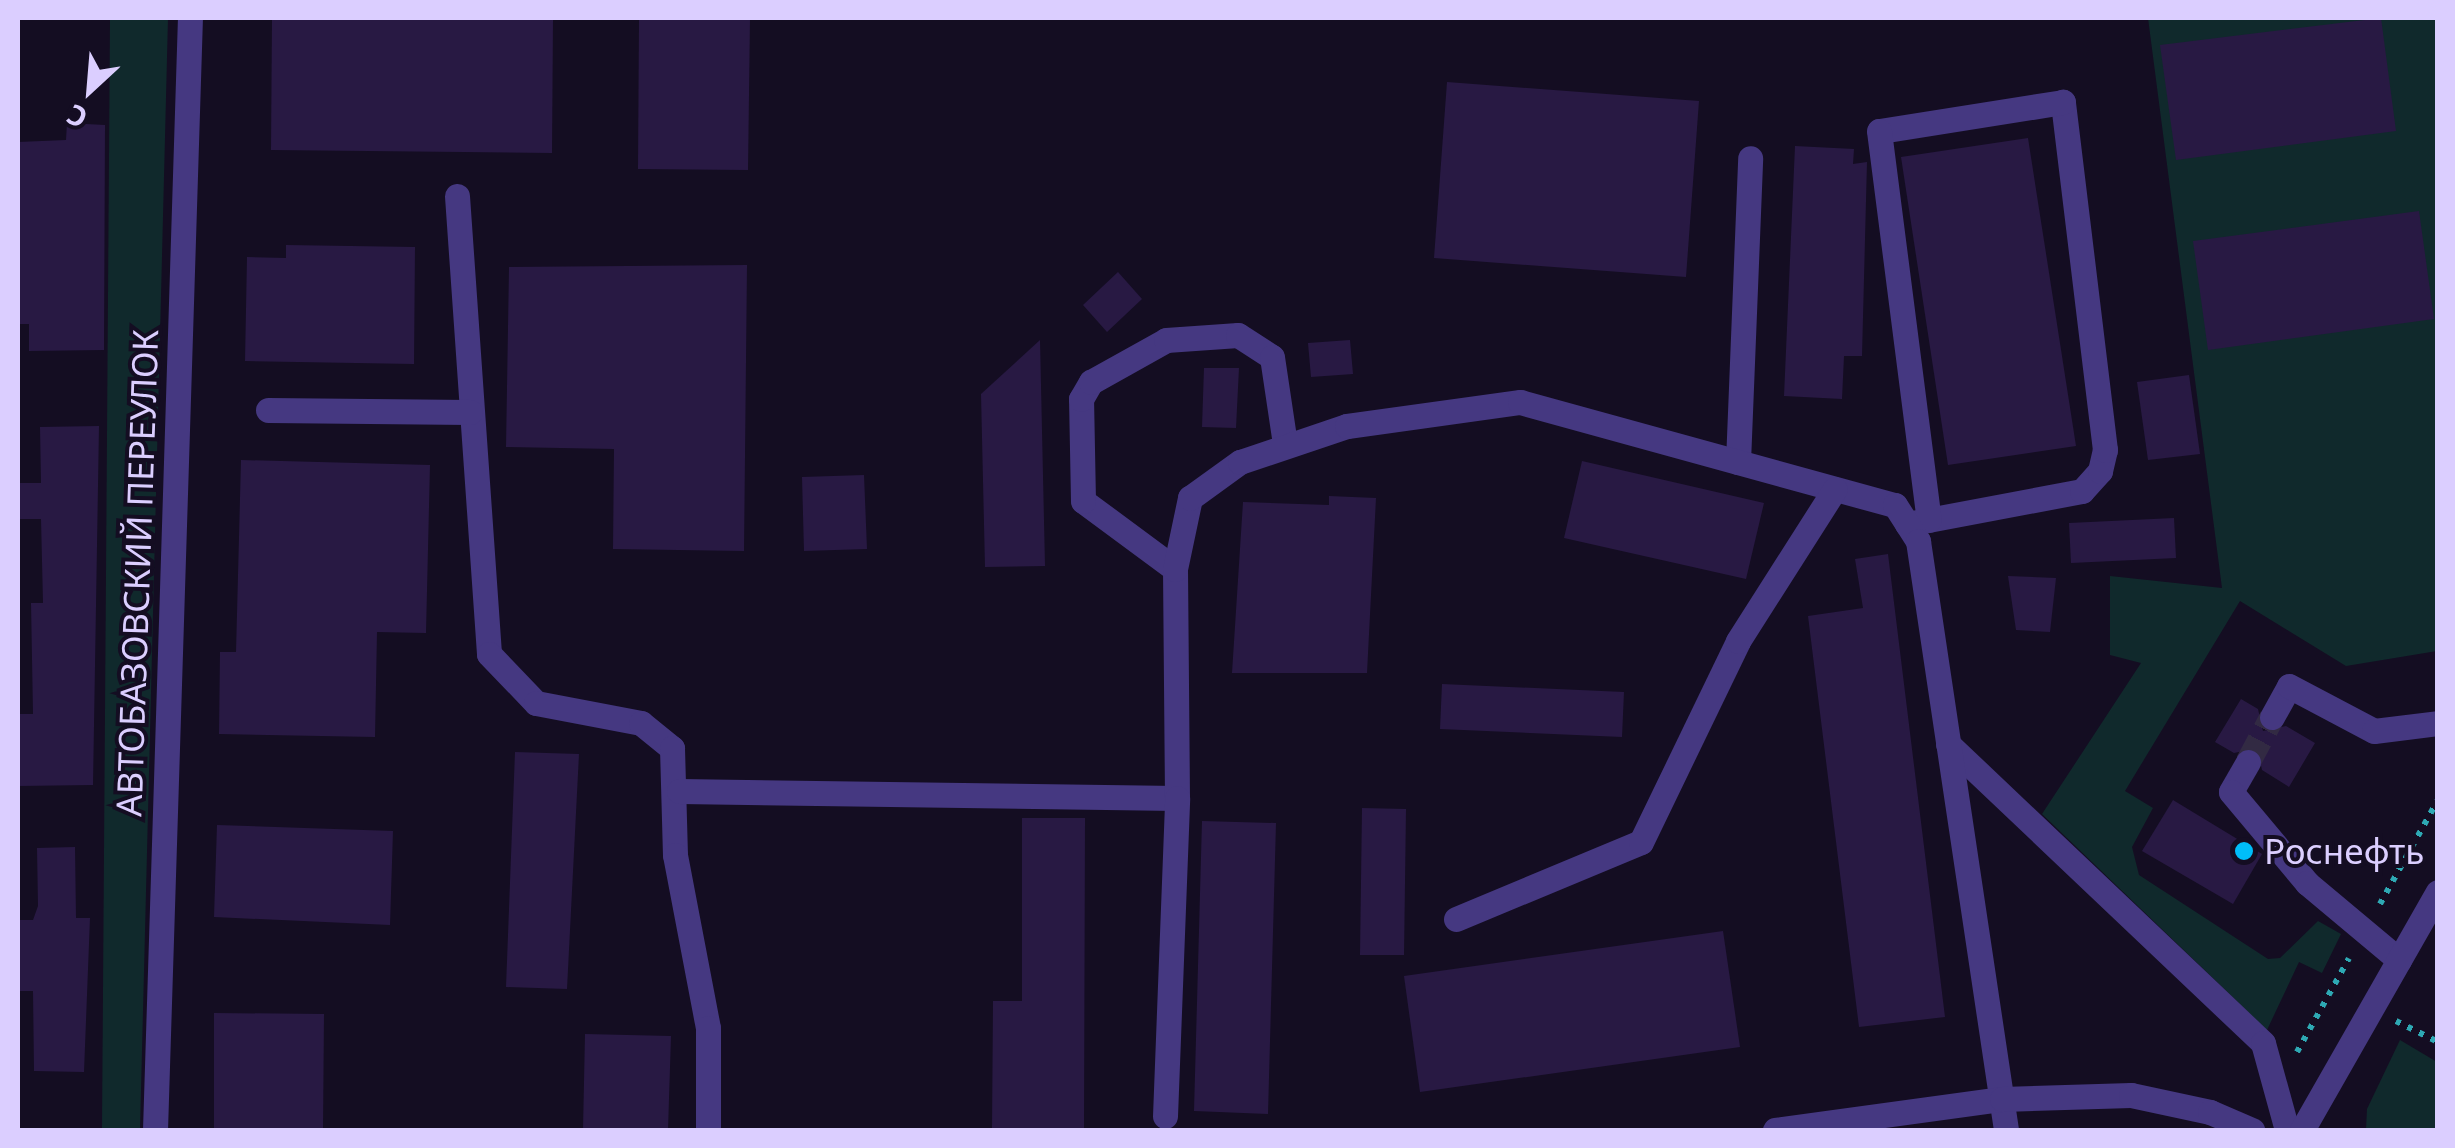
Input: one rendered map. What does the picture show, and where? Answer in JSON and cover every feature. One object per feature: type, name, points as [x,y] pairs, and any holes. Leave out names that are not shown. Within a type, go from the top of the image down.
[{"type":"street","name":"АВТОБАЗОВСКИЙ ПЕРЕУЛОК","points":[[155,1130],[190,18]]},
{"type":"street","points":[[1165,1116],[1177,798],[1175,569],[1190,498],[1212,477],[1285,444],[1347,426],[1520,402],[1895,505],[1918,522],[2082,491],[2100,472],[2105,450],[2063,102],[1879,131],[1918,522],[1918,542],[2006,1130]]},
{"type":"street","points":[[1738,462],[1750,158]]},
{"type":"street","points":[[457,196],[488,654],[536,703],[661,732],[672,748],[679,790],[675,855],[708,1028],[708,1130]]},
{"type":"street","points":[[1175,569],[1084,501],[1081,398],[1091,382],[1166,340],[1238,334],[1272,356],[1285,444]]},
{"type":"street","points":[[268,410],[470,412]]},
{"type":"street","points":[[1456,919],[1641,842],[1738,641],[1835,489]]},
{"type":"street","points":[[2272,718],[2289,686],[2374,732],[2438,723]]},
{"type":"street","points":[[1948,744],[2263,1043],[2287,1130]]},
{"type":"street","points":[[2248,762],[2231,792],[2307,883],[2399,960]]},
{"type":"street","points":[[679,790],[1177,798]]},
{"type":"street","points":[[2302,1130],[2438,892]]},
{"type":"street","points":[[1775,1130],[2002,1098],[2131,1095],[2210,1112],[2252,1130]]},
{"type":"path","points":[[2289,1067],[2438,800]]},
{"type":"green space","points":[[110,18],[168,18],[140,1130],[102,1130]]},
{"type":"green space","points":[[2148,18],[2437,18],[2437,651],[2346,666],[2240,601],[2125,791],[2153,808],[2132,847],[2139,875],[2268,959],[2280,958],[2318,921],[2341,934],[2322,973],[2299,962],[2267,1030],[2042,814],[2141,663],[2110,655],[2110,576],[2222,588]]},
{"type":"green space","points":[[2400,1040],[2437,1062],[2437,1130],[2366,1130],[2367,1109]]},
{"type":"building","points":[[272,18],[553,18],[552,153],[271,150]]},
{"type":"building","points":[[639,18],[750,18],[748,170],[638,169]]},
{"type":"building","points":[[2381,18],[2396,131],[2176,160],[2160,45]]},
{"type":"building","points":[[1447,82],[1699,101],[1686,277],[1434,258]]},
{"type":"building","points":[[67,123],[105,125],[104,350],[29,351],[29,324],[18,324],[18,142],[66,140]]},
{"type":"building","points":[[2028,138],[2076,446],[1948,465],[1901,157]]},
{"type":"building","points":[[1795,146],[1854,149],[1853,164],[1867,162],[1862,356],[1844,356],[1842,399],[1784,396]]},
{"type":"building","points":[[2419,211],[2434,319],[2208,350],[2193,241]]},
{"type":"building","points":[[286,245],[415,247],[414,364],[245,361],[247,257],[286,258]]},
{"type":"building","points":[[747,265],[744,551],[613,549],[614,449],[506,447],[509,267]]},
{"type":"building","points":[[1118,272],[1142,299],[1107,332],[1083,305]]},
{"type":"building","points":[[1040,340],[1045,566],[985,567],[981,394]]},
{"type":"building","points":[[1350,340],[1353,374],[1311,377],[1308,343]]},
{"type":"building","points":[[1204,368],[1239,368],[1236,428],[1202,427]]},
{"type":"building","points":[[2189,375],[2200,454],[2148,460],[2137,382]]},
{"type":"building","points":[[99,426],[93,785],[18,786],[18,714],[33,714],[31,603],[43,603],[41,519],[18,519],[18,483],[41,483],[40,427]]},
{"type":"building","points":[[241,460],[430,465],[426,633],[377,632],[375,737],[219,734],[220,652],[236,652]]},
{"type":"building","points":[[1582,461],[1764,503],[1746,579],[1564,538]]},
{"type":"building","points":[[864,475],[867,549],[804,551],[802,477]]},
{"type":"building","points":[[1329,496],[1376,498],[1367,673],[1232,673],[1243,502],[1329,505]]},
{"type":"building","points":[[2174,518],[2176,558],[2071,563],[2069,523]]},
{"type":"building","points":[[1888,554],[1945,1017],[1859,1027],[1808,616],[1863,608],[1855,559]]},
{"type":"building","points":[[2008,576],[2056,578],[2050,632],[2016,630]]},
{"type":"building","points":[[1442,684],[1624,692],[1622,737],[1440,729]]},
{"type":"building","points":[[2241,699],[2258,709],[2263,731],[2286,726],[2315,743],[2289,787],[2262,770],[2257,748],[2234,753],[2215,742]]},
{"type":"building","points":[[515,752],[579,754],[567,989],[506,987]]},
{"type":"building","points":[[2173,800],[2262,854],[2233,904],[2142,851]]},
{"type":"building","points":[[1362,808],[1406,809],[1404,955],[1360,955]]},
{"type":"building","points":[[1022,818],[1085,818],[1084,1130],[992,1130],[993,1001],[1022,1001]]},
{"type":"building","points":[[1202,821],[1276,823],[1268,1114],[1194,1111]]},
{"type":"building","points":[[217,825],[393,831],[390,925],[214,917]]},
{"type":"building","points":[[75,847],[76,918],[90,918],[84,1072],[34,1071],[33,991],[18,991],[18,920],[33,920],[38,906],[37,848]]},
{"type":"building","points":[[1723,931],[1740,1047],[1420,1092],[1404,976]]},
{"type":"building","points":[[214,1013],[324,1014],[323,1130],[214,1130]]},
{"type":"building","points":[[585,1034],[671,1036],[668,1130],[583,1130]]},
{"type":"tunnel","points":[[2248,762],[2272,717]]},
{"type":"place","name":"Роснефть","points":[[2244,851]]}]
